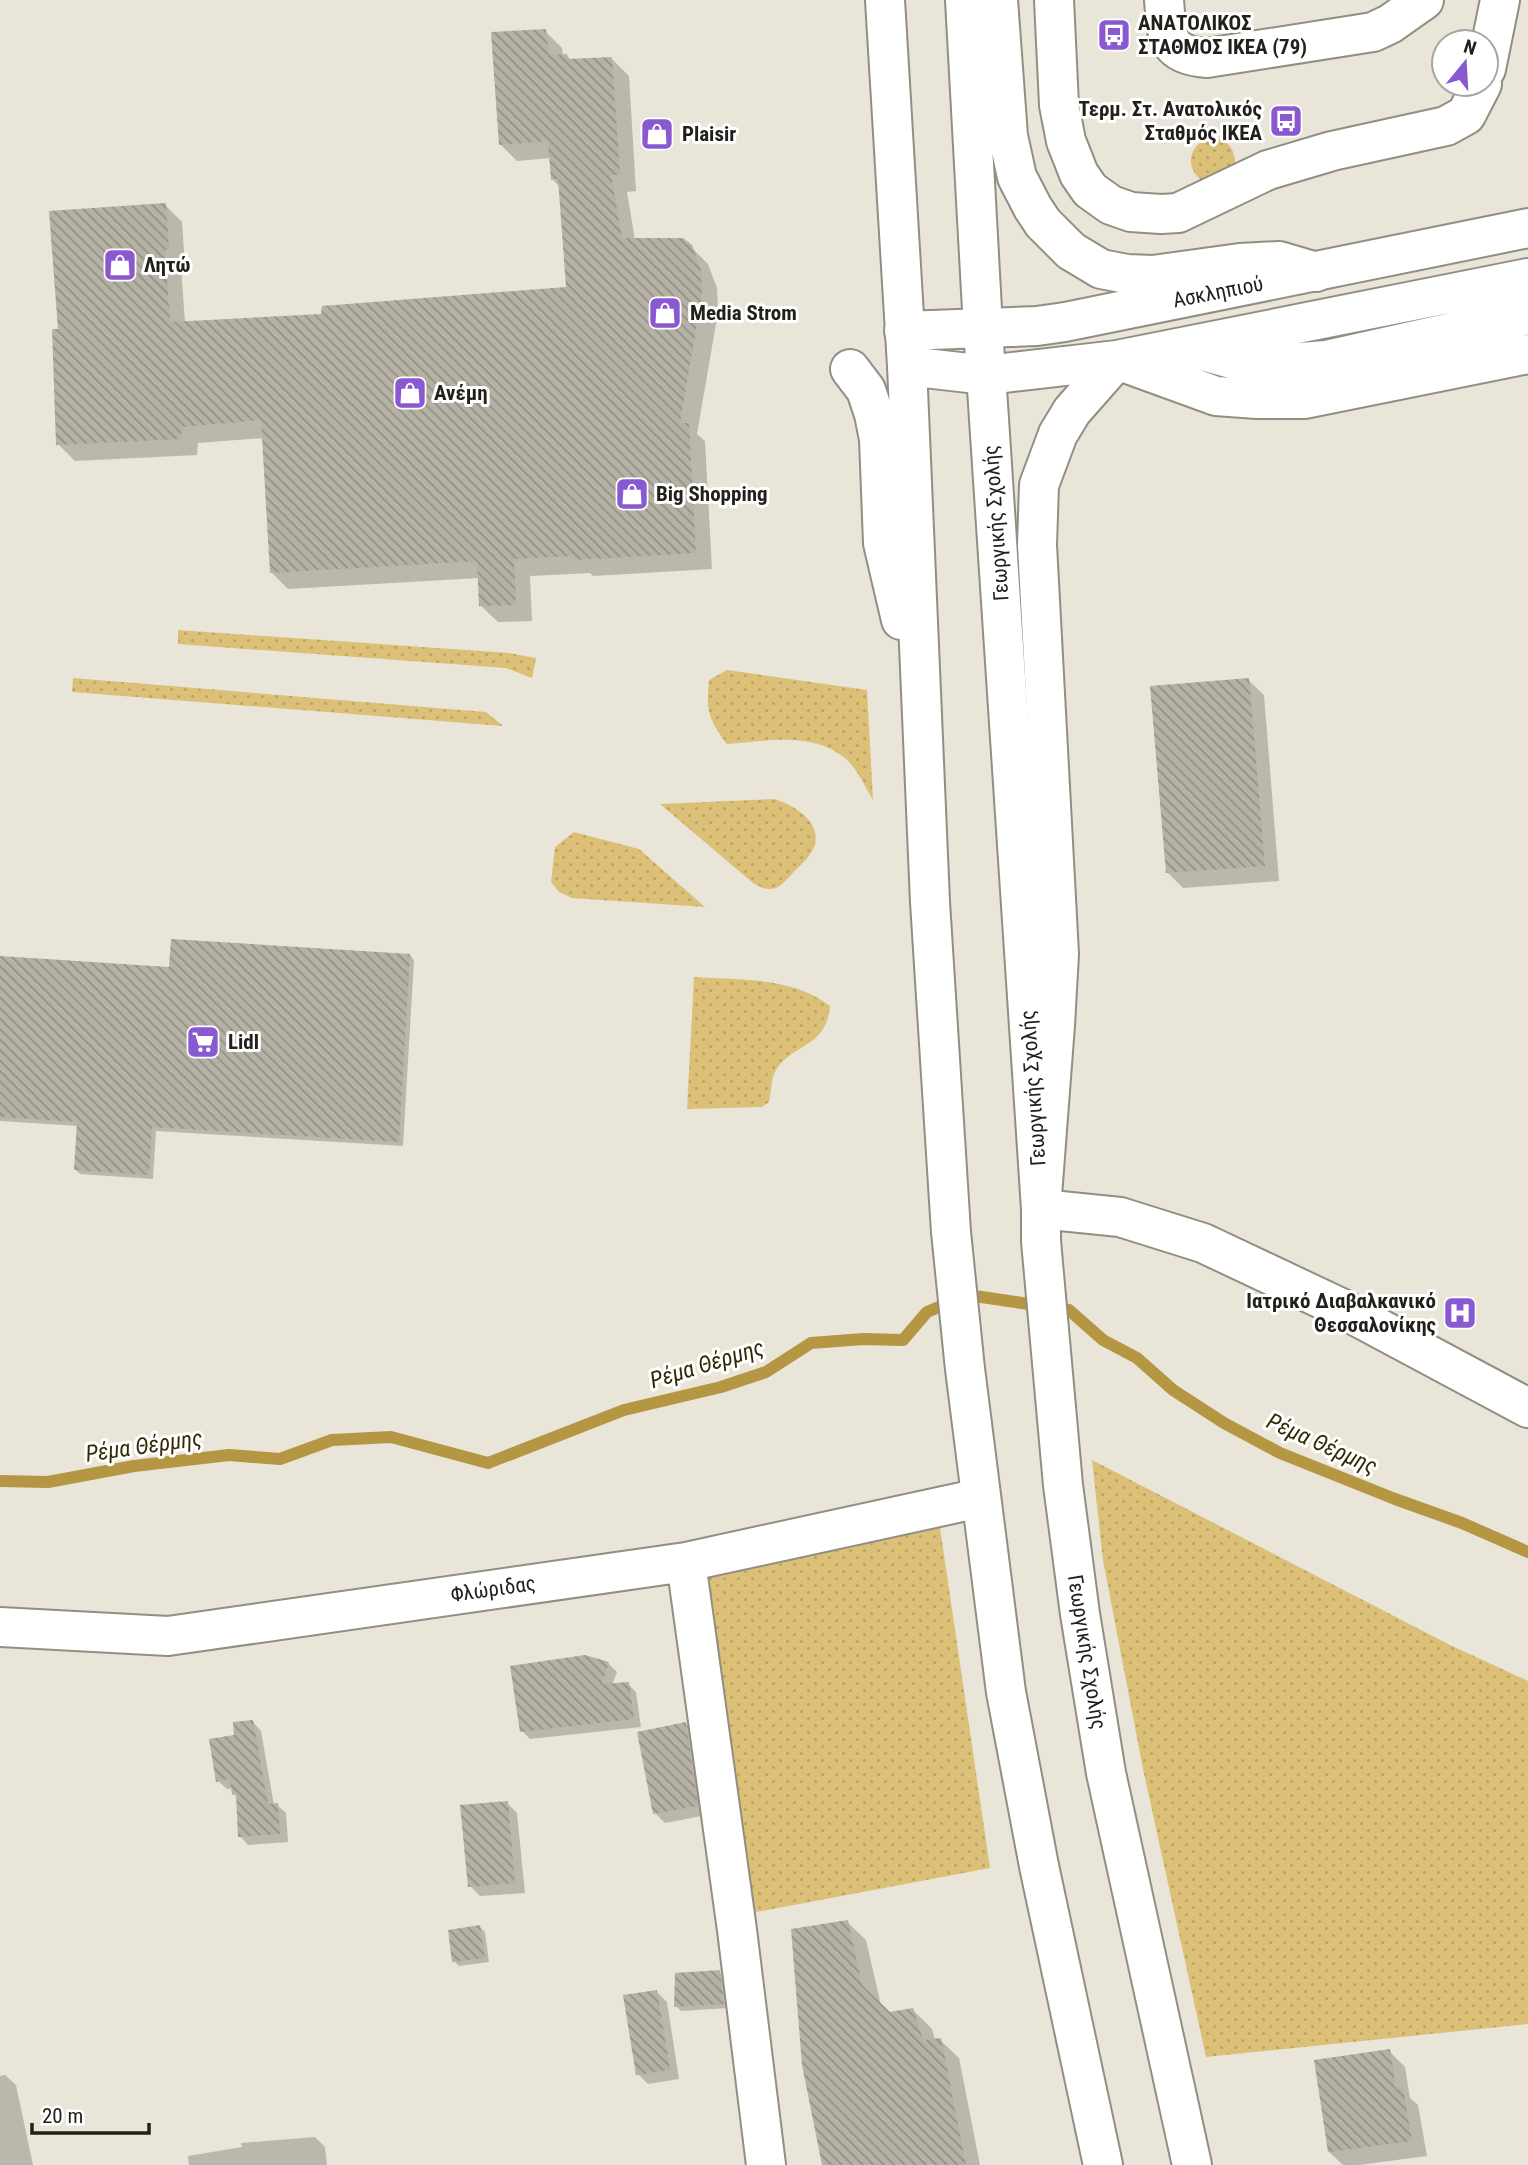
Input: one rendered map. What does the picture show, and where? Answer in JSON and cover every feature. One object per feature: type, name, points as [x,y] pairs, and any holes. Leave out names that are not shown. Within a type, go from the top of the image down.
[{"type":"main road","points":[[886,0],[906,349],[930,902],[951,1232],[965,1369],[1006,1692],[1039,1866],[1103,2165]]},
{"type":"main road","name":"Γεωργικής Σχολής","points":[[965,0],[965,328],[986,374],[1041,1225],[1057,1425],[1080,1614],[1106,1773],[1192,2165]]},
{"type":"main road","points":[[998,0],[1008,136],[1017,177],[1028,200],[1044,223],[1072,251],[1101,269],[1127,274],[1153,275],[1240,263],[1279,261],[1316,272]]},
{"type":"main road","points":[[1054,0],[1059,105],[1066,141],[1079,174],[1090,190],[1111,205],[1131,212],[1178,212],[1268,170],[1332,151],[1446,126],[1466,115],[1475,98]]},
{"type":"main road","points":[[1164,0],[1167,38],[1186,55],[1208,58],[1373,32],[1390,24],[1424,0]]},
{"type":"main road","points":[[1494,28],[1500,0]]},
{"type":"main road","name":"Ασκληπιού","points":[[906,349],[965,328],[1037,326],[1065,322],[1528,228]]},
{"type":"main road","points":[[901,261],[911,290],[930,318],[965,328]]},
{"type":"main road","points":[[906,349],[986,374],[1117,360],[1528,278]]},
{"type":"main road","points":[[1183,345],[1235,360],[1277,363],[1326,360],[1528,315]]},
{"type":"main road","points":[[1117,360],[1216,396],[1305,399],[1528,354]]},
{"type":"main road","points":[[1117,360],[1072,411],[1058,433],[1040,485],[1037,545],[1059,954],[1041,1225],[1120,1217],[1203,1243],[1343,1309],[1528,1408]]},
{"type":"main road","points":[[850,369],[866,390],[874,414],[878,439],[883,543],[899,614],[922,682]]},
{"type":"main road","name":"Φλώριδας","points":[[0,1627],[169,1636],[686,1562],[981,1498]]},
{"type":"main road","points":[[686,1562],[737,1930],[766,2165]]},
{"type":"shaded area","points":[[1208,138],[1220,139],[1229,145],[1234,153],[1235,165],[1206,183],[1194,172],[1191,160],[1195,148]]},
{"type":"shaded area","points":[[178,630],[509,653],[536,658],[532,678],[506,668],[178,644]]},
{"type":"shaded area","points":[[727,670],[867,690],[873,800],[850,763],[823,746],[792,740],[727,744],[712,720],[708,699],[709,680]]},
{"type":"shaded area","points":[[73,678],[486,712],[503,726],[72,692]]},
{"type":"shaded area","points":[[774,799],[804,815],[814,828],[816,836],[808,857],[784,883],[772,889],[753,883],[660,804]]},
{"type":"shaded area","points":[[574,832],[639,849],[705,907],[572,898],[559,892],[551,882],[555,847]]},
{"type":"shaded area","points":[[694,977],[782,985],[815,997],[830,1006],[822,1031],[780,1064],[773,1077],[769,1102],[762,1107],[687,1109]]},
{"type":"shaded area","points":[[1092,1460],[1450,1645],[1528,1681],[1528,2024],[1206,2057],[1143,1769],[1103,1560]]},
{"type":"shaded area","points":[[939,1521],[990,1868],[746,1914],[697,1570]]},
{"type":"building","points":[[546,29],[549,55],[567,54],[568,59],[612,57],[620,175],[611,175],[622,238],[683,238],[692,245],[701,270],[702,294],[680,423],[689,423],[696,553],[575,560],[574,556],[514,559],[516,605],[479,606],[477,561],[270,573],[261,420],[182,427],[181,439],[56,445],[52,329],[58,329],[49,211],[166,203],[169,250],[165,250],[170,322],[321,314],[322,306],[566,287],[558,179],[551,180],[548,141],[499,145],[491,32]]},
{"type":"building","points":[[1249,678],[1265,866],[1166,873],[1150,686]]},
{"type":"building","name":"Lidl","points":[[171,939],[410,954],[399,1142],[152,1127],[149,1175],[74,1170],[77,1122],[0,1117],[0,956],[169,967]]},
{"type":"building","points":[[585,1655],[609,1662],[602,1684],[629,1682],[634,1719],[520,1732],[510,1666]]},
{"type":"building","points":[[253,1720],[268,1804],[278,1803],[280,1834],[238,1837],[236,1794],[232,1795],[230,1779],[216,1782],[209,1739],[234,1735],[233,1722]]},
{"type":"building","points":[[686,1722],[698,1806],[653,1814],[637,1732]]},
{"type":"building","points":[[508,1801],[515,1883],[468,1887],[460,1805]]},
{"type":"building","points":[[848,1920],[862,1985],[890,2012],[913,2008],[923,2040],[941,2038],[966,2165],[822,2165],[802,2065],[791,1929]]},
{"type":"building","points":[[480,1925],[485,1958],[452,1962],[448,1930]]},
{"type":"building","points":[[720,1970],[724,2004],[674,2007],[675,1973]]},
{"type":"building","points":[[657,1990],[670,2070],[636,2075],[623,1995]]},
{"type":"building","points":[[1390,2049],[1396,2089],[1403,2088],[1412,2141],[1328,2152],[1314,2060]]},
{"type":"waterway","name":"Ρέμα Θέρμης","points":[[0,1481],[48,1482],[134,1466],[229,1455],[280,1459],[332,1440],[391,1437],[488,1463],[624,1410],[721,1387],[766,1372],[811,1343],[863,1339],[903,1340],[927,1312],[968,1295],[1069,1310],[1103,1340],[1137,1358],[1173,1390],[1224,1423],[1280,1453],[1462,1523],[1528,1552]]},
{"type":"place","name":"ΑΝΑΤΟΛΙΚΟΣ ΣΤΑΘΜΟΣ ΙΚΕΑ (79)","points":[[1114,35]]},
{"type":"place","name":"Τερμ. Στ. Ανατολικός Σταθμός ΙΚΕΑ","points":[[1286,121]]},
{"type":"place","name":"Plaisir","points":[[657,134]]},
{"type":"place","name":"Λητώ","points":[[120,265]]},
{"type":"place","name":"Media Strom","points":[[665,313]]},
{"type":"place","name":"Ανέμη","points":[[410,393]]},
{"type":"place","name":"Big Shopping","points":[[632,494]]},
{"type":"place","name":"Lidl","points":[[203,1042]]},
{"type":"place","name":"Ιατρικό Διαβαλκανικό Θεσσαλονίκης","points":[[1460,1313]]}]
